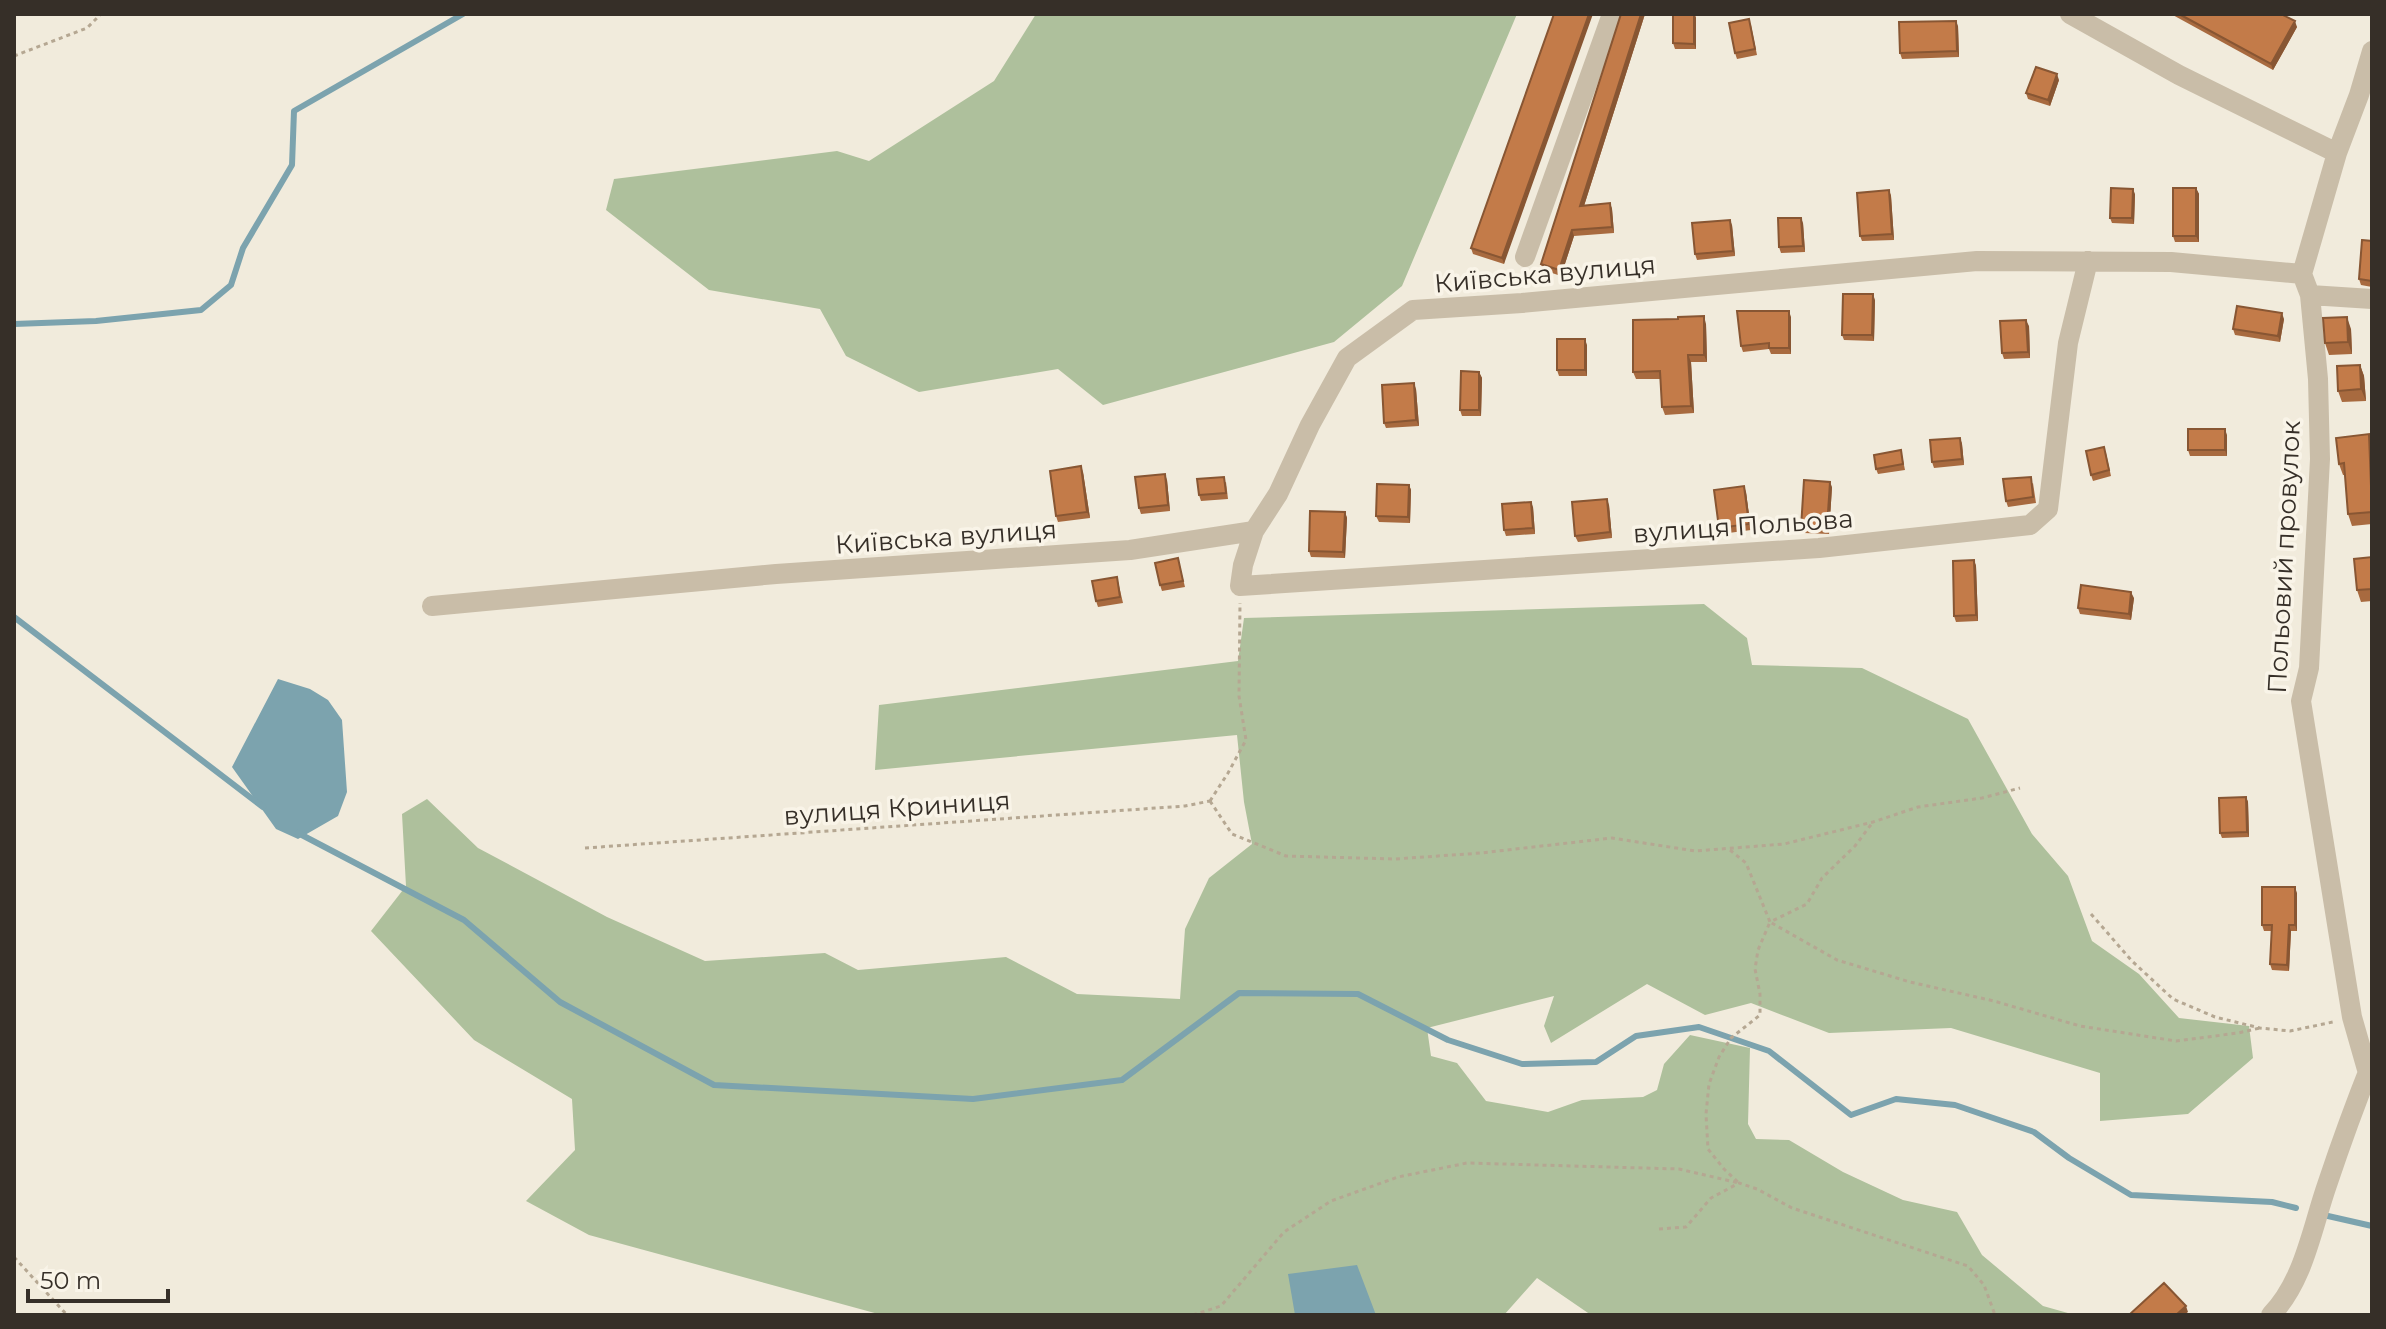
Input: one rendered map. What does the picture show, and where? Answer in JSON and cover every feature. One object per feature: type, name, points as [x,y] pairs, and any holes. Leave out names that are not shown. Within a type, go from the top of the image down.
[{"type":"street","points":[[1525,257],[1612,14]]},
{"type":"street","points":[[2070,14],[2179,75],[2337,153]]},
{"type":"street","points":[[2302,274],[2337,153],[2372,51]]},
{"type":"street","name":"Київська вулиця","points":[[432,606],[776,574],[1130,550],[1254,531],[1278,494],[1310,425],[1347,358],[1413,310],[1552,301],[1977,261],[2171,262],[2302,274]]},
{"type":"street","name":"вулиця Польова","points":[[1240,586],[1819,548],[2030,525],[2048,509],[2068,343],[2088,261]]},
{"type":"street","name":"Польовий провулок","points":[[2302,274],[2310,295],[2318,379],[2320,459],[2309,668],[2301,701],[2352,1017],[2370,1067]]},
{"type":"street","points":[[2310,295],[2372,299]]},
{"type":"street","points":[[1240,586],[1254,531]]},
{"type":"street","points":[[2271,1315],[2280,1306],[2302,1264],[2327,1184],[2370,1067]]},
{"type":"path","points":[[14,56],[87,28],[101,14]]},
{"type":"path","points":[[1240,586],[1239,696],[1246,740],[1210,801],[1232,834],[1286,856],[1395,859],[1612,838],[1695,851],[1784,844],[1873,822],[1918,807],[1982,798],[2020,788]]},
{"type":"path","name":"вулиця Криниця","points":[[585,848],[1185,806],[1210,801]]},
{"type":"path","points":[[1739,1183],[1708,1149],[1706,1114],[1709,1084],[1719,1057],[1731,1038],[1760,1015],[1755,969],[1758,950],[1770,922],[1807,904],[1822,878],[1855,846],[1873,822]]},
{"type":"path","points":[[1728,848],[1746,863],[1770,922],[1837,960],[2080,1026],[2176,1041],[2260,1028]]},
{"type":"path","points":[[2091,914],[2132,961],[2173,999],[2215,1017],[2260,1028],[2290,1031],[2352,1017]]},
{"type":"path","points":[[1193,1315],[1221,1306],[1284,1232],[1331,1201],[1398,1177],[1467,1163],[1679,1169],[1739,1183],[1792,1208],[1968,1266],[1984,1285],[1995,1315]]},
{"type":"path","points":[[1659,1229],[1686,1227],[1711,1198],[1739,1183]]},
{"type":"path","points":[[14,1257],[67,1315]]},
{"type":"green space","points":[[1036,14],[1517,14],[1402,286],[1334,342],[1103,405],[1058,369],[919,392],[846,356],[820,309],[709,290],[606,210],[614,179],[837,151],[869,161],[994,81]]},
{"type":"green space","points":[[1704,604],[1747,638],[1752,665],[1862,668],[1968,719],[2032,834],[2068,876],[2092,941],[2139,974],[2179,1018],[2249,1026],[2253,1058],[2188,1114],[2100,1121],[2100,1073],[1951,1028],[1829,1033],[1751,1003],[1705,1015],[1647,984],[1551,1043],[1544,1026],[1554,996],[1427,1028],[1431,1056],[1457,1063],[1486,1101],[1548,1112],[1582,1100],[1643,1097],[1657,1090],[1664,1064],[1690,1035],[1750,1048],[1748,1124],[1756,1139],[1789,1140],[1843,1172],[1903,1200],[1957,1212],[1982,1255],[2043,1306],[2075,1315],[1591,1315],[1537,1278],[1504,1315],[882,1315],[589,1235],[526,1201],[575,1150],[572,1099],[474,1040],[371,931],[406,886],[402,814],[427,799],[478,848],[607,917],[705,961],[825,953],[858,970],[1006,957],[1077,994],[1180,999],[1185,929],[1209,878],[1252,844],[1237,735],[875,770],[879,705],[1238,661],[1244,618]]},
{"type":"water","points":[[278,679],[310,689],[328,700],[342,720],[347,792],[338,816],[298,839],[276,829],[232,767]]},
{"type":"water","points":[[1357,1265],[1376,1315],[1295,1315],[1288,1274]]},
{"type":"building","points":[[1554,14],[1589,14],[1502,258],[1471,248]]},
{"type":"building","points":[[1621,14],[1641,14],[1580,206],[1610,203],[1612,227],[1572,230],[1559,270],[1541,264]]},
{"type":"building","points":[[1673,14],[1694,14],[1694,44],[1673,43]]},
{"type":"building","points":[[2179,14],[2281,14],[2295,21],[2271,64]]},
{"type":"building","points":[[1749,19],[1755,49],[1735,53],[1729,23]]},
{"type":"building","points":[[1956,21],[1957,51],[1900,53],[1899,22]]},
{"type":"building","points":[[2036,67],[2057,74],[2048,100],[2026,93]]},
{"type":"building","points":[[2111,188],[2133,189],[2132,218],[2110,218]]},
{"type":"building","points":[[2173,188],[2196,188],[2196,236],[2173,236]]},
{"type":"building","points":[[1889,190],[1892,234],[1860,236],[1857,193]]},
{"type":"building","points":[[1778,218],[1801,218],[1803,246],[1779,247]]},
{"type":"building","points":[[1730,220],[1733,251],[1695,254],[1692,223]]},
{"type":"building","points":[[2362,240],[2372,241],[2372,281],[2359,279]]},
{"type":"building","points":[[1843,294],[1873,294],[1872,335],[1842,335]]},
{"type":"building","points":[[2237,306],[2282,313],[2278,336],[2233,329]]},
{"type":"building","points":[[1737,311],[1789,311],[1789,348],[1769,348],[1769,343],[1741,346]]},
{"type":"building","points":[[1704,316],[1704,355],[1688,355],[1691,406],[1662,407],[1660,371],[1633,372],[1633,320]]},
{"type":"building","points":[[2347,317],[2348,342],[2325,343],[2323,318]]},
{"type":"building","points":[[2026,320],[2028,352],[2002,353],[2000,321]]},
{"type":"building","points":[[1557,339],[1585,339],[1585,370],[1557,370]]},
{"type":"building","points":[[2360,365],[2361,389],[2338,391],[2337,366]]},
{"type":"building","points":[[1461,371],[1479,372],[1479,410],[1460,410]]},
{"type":"building","points":[[1414,383],[1416,420],[1384,423],[1382,385]]},
{"type":"building","points":[[2188,429],[2225,429],[2225,450],[2188,450]]},
{"type":"building","points":[[2369,434],[2372,512],[2348,514],[2344,463],[2339,464],[2336,438]]},
{"type":"building","points":[[1960,438],[1962,459],[1932,462],[1930,440]]},
{"type":"building","points":[[2104,447],[2109,470],[2091,475],[2086,451]]},
{"type":"building","points":[[1901,450],[1903,464],[1876,469],[1874,455]]},
{"type":"building","points":[[1081,466],[1087,512],[1056,516],[1050,471]]},
{"type":"building","points":[[1165,474],[1168,505],[1139,508],[1135,477]]},
{"type":"building","points":[[1224,477],[1226,493],[1199,495],[1197,479]]},
{"type":"building","points":[[2031,477],[2033,497],[2006,501],[2003,479]]},
{"type":"building","points":[[1804,480],[1830,482],[1827,528],[1801,528]]},
{"type":"building","points":[[1377,484],[1409,485],[1408,517],[1376,516]]},
{"type":"building","points":[[1744,486],[1749,524],[1719,528],[1714,490]]},
{"type":"building","points":[[1607,499],[1610,532],[1575,536],[1572,502]]},
{"type":"building","points":[[1531,502],[1533,528],[1504,530],[1502,504]]},
{"type":"building","points":[[1310,511],[1345,512],[1343,552],[1309,551]]},
{"type":"building","points":[[2372,557],[2372,589],[2357,590],[2354,559]]},
{"type":"building","points":[[1178,558],[1183,581],[1160,585],[1155,563]]},
{"type":"building","points":[[1974,560],[1976,615],[1954,616],[1953,561]]},
{"type":"building","points":[[1117,577],[1120,597],[1096,601],[1092,581]]},
{"type":"building","points":[[2081,585],[2131,592],[2129,614],[2078,608]]},
{"type":"building","points":[[2246,797],[2247,832],[2220,833],[2219,798]]},
{"type":"building","points":[[2262,887],[2295,887],[2295,925],[2289,925],[2287,965],[2270,964],[2272,925],[2262,925]]},
{"type":"building","points":[[2164,1283],[2186,1306],[2176,1315],[2129,1315]]},
{"type":"waterway","points":[[14,324],[96,321],[201,310],[231,285],[243,248],[292,165],[294,111],[463,14]]},
{"type":"waterway","points":[[14,617],[263,807]]},
{"type":"waterway","points":[[298,833],[464,920],[560,1002],[714,1085],[973,1099],[1122,1080],[1239,993],[1358,994],[1448,1040],[1522,1064],[1596,1062],[1636,1036],[1699,1027],[1769,1051],[1851,1115],[1896,1099],[1955,1105],[2034,1132],[2069,1158],[2131,1195],[2272,1202],[2296,1208]]},
{"type":"waterway","points":[[2328,1216],[2372,1226]]}]
